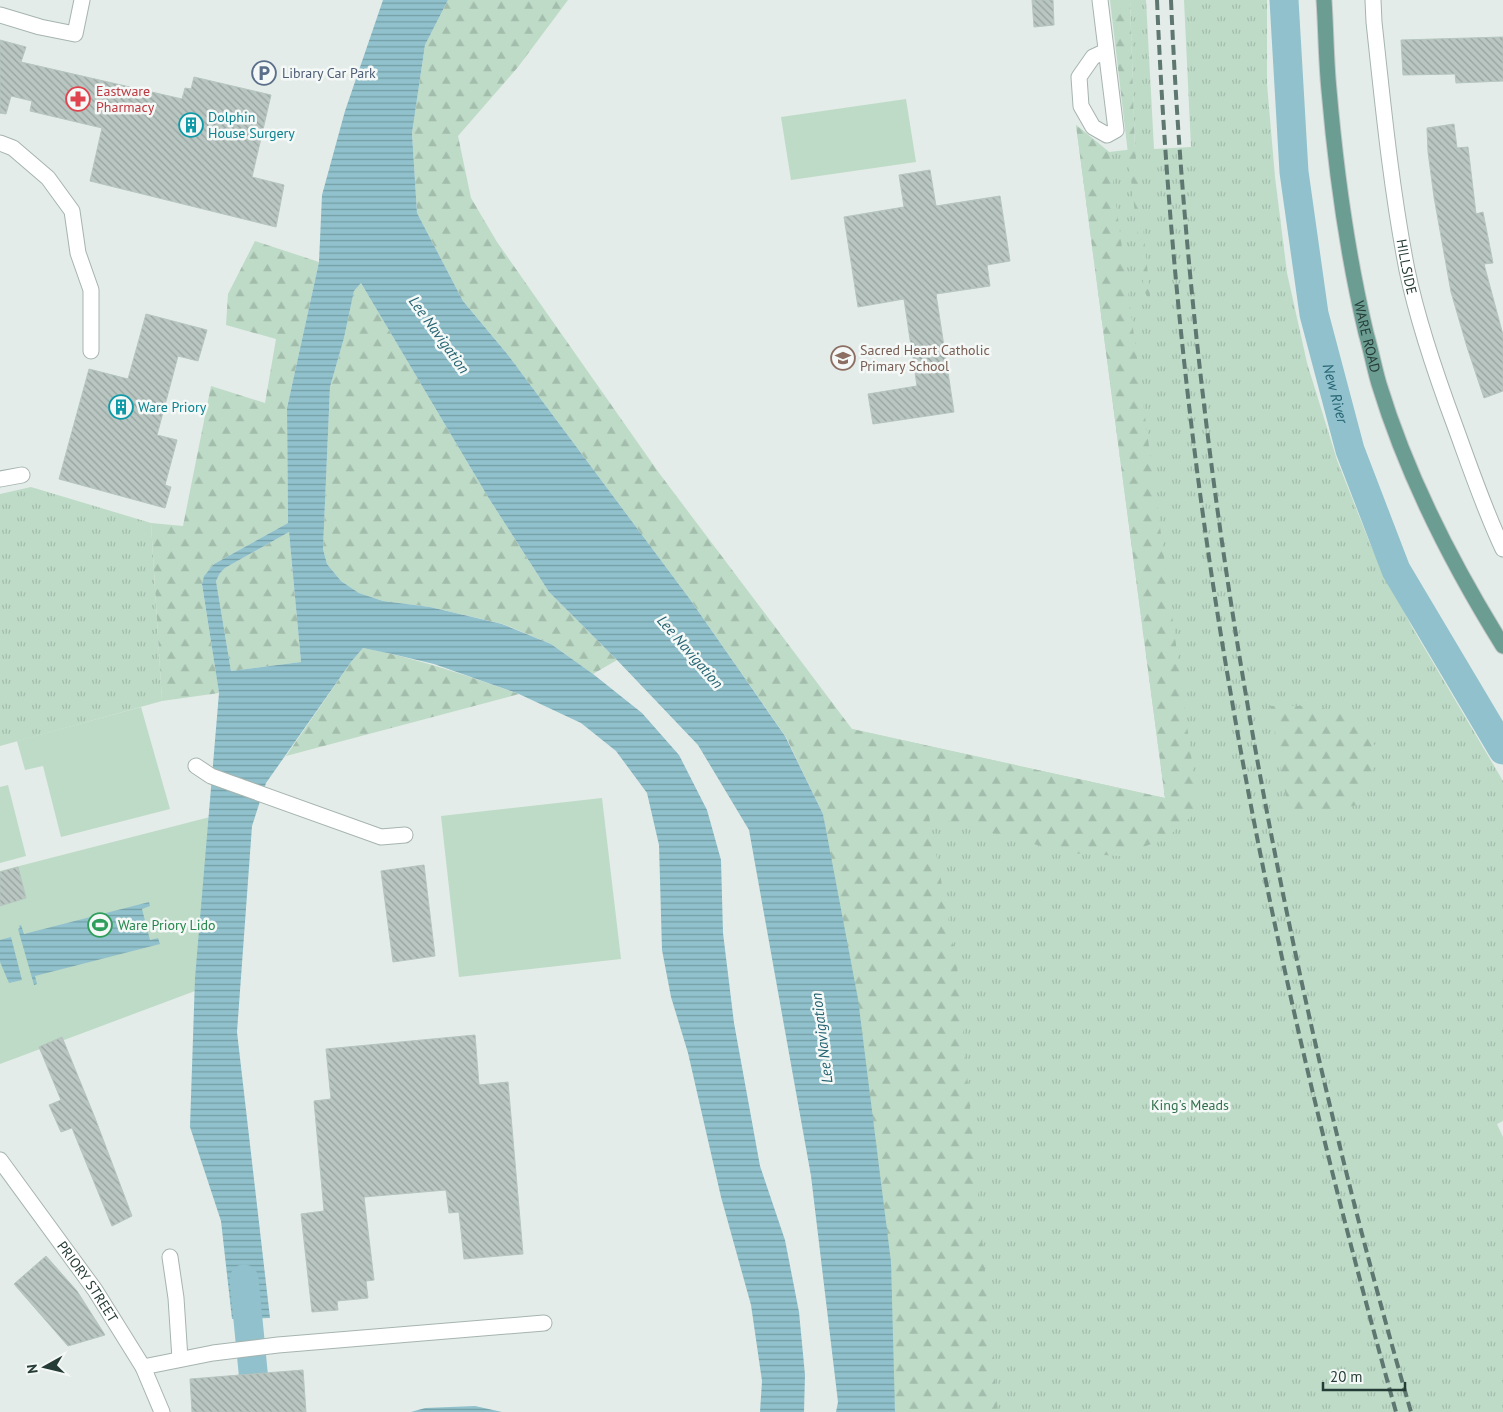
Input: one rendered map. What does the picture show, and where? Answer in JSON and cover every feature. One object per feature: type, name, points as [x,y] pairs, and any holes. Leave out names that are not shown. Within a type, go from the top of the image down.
[{"type":"main road","name":"WARE ROAD","points":[[1324,0],[1328,90],[1344,219],[1358,300],[1379,384],[1408,463],[1445,545],[1503,646]]},
{"type":"street","points":[[0,15],[40,27],[75,34],[82,0]]},
{"type":"street","points":[[1100,0],[1116,130],[1107,135],[1093,127],[1081,106],[1079,76],[1093,57],[1106,51]]},
{"type":"street","name":"HILLSIDE","points":[[1373,0],[1391,176],[1408,271],[1422,330],[1436,373],[1497,520],[1503,549]]},
{"type":"street","points":[[0,143],[12,148],[48,178],[72,211],[78,253],[91,290],[91,350]]},
{"type":"street","points":[[0,480],[22,475]]},
{"type":"street","points":[[196,766],[211,776],[381,838],[406,835]]},
{"type":"street","name":"PRIORY STREET","points":[[0,1160],[95,1290],[143,1367],[162,1412]]},
{"type":"street","points":[[170,1257],[176,1298],[180,1359]]},
{"type":"street","points":[[143,1367],[213,1353],[278,1345],[544,1323]]},
{"type":"green space","points":[[448,0],[568,0],[518,67],[458,136],[471,198],[497,242],[659,473],[852,729],[1165,798],[1076,125],[1109,152],[1197,799],[1192,816],[1166,838],[1121,856],[1067,853],[929,816],[957,965],[998,1412],[895,1412],[891,1262],[823,814],[786,737],[689,598],[508,355],[463,301],[417,213],[412,133],[425,45]]},
{"type":"green space","points":[[1110,0],[1130,0],[1135,149],[1151,305],[1144,290]]},
{"type":"green space","name":"King's Meads","points":[[1130,0],[1146,0],[1154,149],[1191,147],[1184,0],[1267,0],[1267,84],[1275,177],[1287,273],[1307,363],[1337,460],[1371,546],[1412,627],[1503,781],[1503,1121],[1497,1124],[1503,1137],[1503,1412],[895,1412],[852,729],[1165,798],[1076,125],[1109,152],[1135,149]]},
{"type":"green space","points":[[906,99],[916,162],[791,180],[781,117]]},
{"type":"green space","points":[[255,241],[319,262],[287,408],[288,523],[214,564],[204,576],[202,584],[219,693],[162,701],[151,523],[183,526],[211,386],[265,403],[276,339],[226,325],[228,294]]},
{"type":"green space","points":[[361,283],[488,497],[549,592],[617,660],[593,674],[551,644],[503,624],[430,607],[383,601],[359,593],[341,581],[327,564],[323,549],[330,387],[344,338],[354,291]]},
{"type":"green space","points":[[31,487],[151,523],[162,701],[0,746],[0,494]]},
{"type":"green space","points":[[289,532],[301,662],[231,671],[216,581],[225,568]]},
{"type":"green space","points":[[363,648],[422,662],[519,694],[286,756],[351,662]]},
{"type":"green space","points":[[1270,706],[1317,706],[1355,719],[1376,747],[1372,779],[1358,805],[1319,812],[1288,809]]},
{"type":"green space","points":[[141,707],[170,809],[61,837],[43,766],[25,770],[17,741]]},
{"type":"green space","points":[[8,785],[26,856],[0,863],[0,787]]},
{"type":"green space","points":[[602,798],[621,959],[459,977],[441,816]]},
{"type":"green space","name":"Ware Priory Lido","points":[[210,817],[195,991],[0,1064],[0,871]]},
{"type":"water","name":"Lee Navigation","points":[[383,0],[448,0],[425,45],[412,133],[417,213],[463,301],[508,355],[689,598],[785,736],[823,814],[858,999],[891,1262],[895,1412],[836,1412],[838,1402],[811,1176],[749,830],[698,745],[549,592],[488,497],[361,283],[354,291],[344,338],[330,387],[323,549],[327,564],[341,581],[359,593],[383,601],[430,607],[502,624],[551,644],[642,713],[679,755],[707,810],[721,860],[723,933],[734,1023],[760,1166],[785,1240],[799,1312],[805,1375],[804,1412],[760,1412],[762,1381],[751,1305],[721,1197],[688,1053],[671,997],[662,950],[659,845],[647,793],[616,751],[581,723],[519,694],[434,664],[363,648],[351,662],[266,783],[252,826],[237,1032],[270,1318],[232,1319],[221,1221],[190,1127],[195,978],[219,693],[202,584],[204,576],[214,564],[288,523],[287,408],[319,262],[322,195],[345,111]],"holes":[[[289,532],[301,662],[231,671],[216,581],[225,568]]]},
{"type":"water","points":[[149,902],[150,906],[142,909],[150,940],[158,938],[160,944],[35,976],[37,984],[34,985],[18,929],[20,928],[19,926],[21,925],[24,934]]},
{"type":"water","points":[[11,937],[22,980],[9,983],[0,962],[0,940]]},
{"type":"water","points":[[475,1406],[502,1412],[411,1412],[425,1408]]},
{"type":"building","points":[[1032,0],[1053,0],[1054,25],[1034,27]]},
{"type":"building","points":[[1503,37],[1503,81],[1456,83],[1455,74],[1403,75],[1401,40]]},
{"type":"building","points":[[0,40],[26,47],[21,62],[182,99],[185,88],[191,89],[194,77],[271,95],[252,177],[284,185],[276,227],[90,181],[102,128],[30,111],[32,101],[11,96],[6,114],[0,113]]},
{"type":"building","points":[[1454,124],[1457,148],[1468,147],[1476,214],[1483,212],[1493,263],[1484,264],[1503,335],[1503,391],[1484,398],[1451,292],[1428,152],[1427,128]]},
{"type":"building","points":[[930,170],[936,206],[1000,196],[1010,261],[987,265],[990,286],[936,294],[954,412],[873,424],[868,394],[917,386],[904,299],[858,307],[844,217],[904,207],[899,175]]},
{"type":"building","name":"Ware Priory","points":[[146,314],[207,330],[198,361],[178,356],[157,435],[177,440],[165,485],[171,487],[165,508],[59,479],[89,369],[128,379]]},
{"type":"building","points":[[424,865],[435,956],[393,962],[381,871]]},
{"type":"building","points":[[18,867],[26,898],[0,906],[0,872]]},
{"type":"building","points":[[475,1035],[479,1085],[508,1082],[523,1254],[464,1259],[459,1212],[449,1213],[446,1190],[364,1197],[374,1280],[366,1281],[368,1298],[337,1301],[338,1310],[312,1312],[301,1214],[324,1211],[314,1101],[331,1099],[326,1049]]},
{"type":"building","points":[[62,1037],[132,1216],[112,1226],[72,1128],[61,1132],[49,1105],[61,1100],[39,1047]]},
{"type":"building","points":[[46,1256],[77,1291],[105,1335],[68,1346],[14,1284]]},
{"type":"building","points":[[303,1370],[306,1412],[192,1412],[190,1379]]},
{"type":"waterway","name":"New River","points":[[1284,0],[1294,172],[1314,314],[1350,450],[1396,570],[1503,750]]},
{"type":"waterway","points":[[244,1279],[257,1412]]},
{"type":"railway","points":[[1157,0],[1167,175],[1183,349],[1204,522],[1231,695],[1265,876],[1304,1056],[1348,1234],[1396,1412]]},
{"type":"railway","points":[[1171,0],[1182,179],[1199,358],[1221,536],[1249,713],[1282,890],[1320,1065],[1363,1239],[1411,1412]]},
{"type":"place","name":"Library Car Park","points":[[264,73]]},
{"type":"place","name":"Eastware Pharmacy","points":[[78,99]]},
{"type":"place","name":"Dolphin House Surgery","points":[[191,125]]},
{"type":"place","name":"Sacred Heart Catholic Primary School","points":[[843,358]]},
{"type":"place","name":"Ware Priory","points":[[121,407]]},
{"type":"place","name":"Ware Priory Lido","points":[[100,925]]}]
